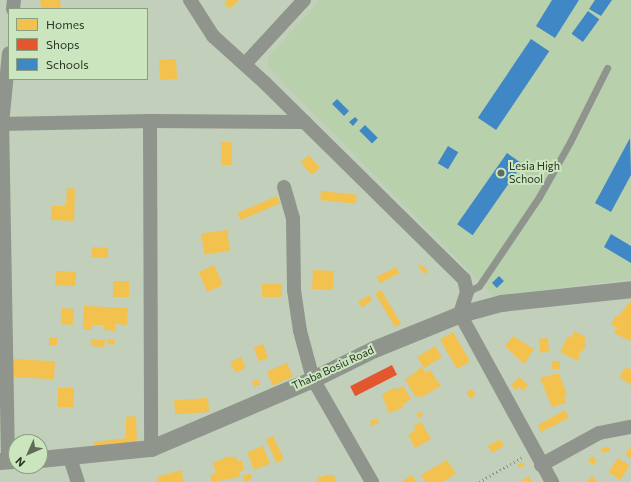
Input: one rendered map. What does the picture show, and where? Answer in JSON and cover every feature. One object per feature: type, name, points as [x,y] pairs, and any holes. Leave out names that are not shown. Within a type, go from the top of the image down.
[{"type":"street","points":[[190,0],[213,36],[245,64],[305,122],[464,279],[467,292],[460,314],[533,451],[552,482]]},
{"type":"street","points":[[245,64],[304,0]]},
{"type":"street","points":[[8,63],[1,124],[8,461]]},
{"type":"street","points":[[1,124],[150,121],[305,122]]},
{"type":"street","points":[[150,121],[150,448]]},
{"type":"street","points":[[284,187],[292,218],[296,303],[300,331],[313,379],[372,482]]},
{"type":"street","name":"Thaba Bosiu Road","points":[[48,459],[70,458],[150,448],[313,379],[374,349],[460,314],[508,302],[631,289]]},
{"type":"street","points":[[541,465],[599,433],[631,427]]},
{"type":"street","points":[[70,458],[78,482]]},
{"type":"lane","points":[[467,292],[479,286],[539,197],[570,142],[607,68]]},
{"type":"path","points":[[479,482],[533,451]]},
{"type":"shaded area","name":"Lesia High School","points":[[320,0],[631,0],[631,279],[494,296],[268,67],[268,57]]},
{"type":"building: Homes","points":[[40,0],[60,0],[61,8],[42,8]]},
{"type":"building: Homes","points":[[227,0],[239,0],[230,9],[224,3]]},
{"type":"building: Homes","points":[[176,59],[177,79],[160,80],[159,60]]},
{"type":"building: Homes","points":[[221,142],[232,142],[232,165],[221,165]]},
{"type":"building: Homes","points":[[309,155],[320,168],[312,175],[301,162]]},
{"type":"building: Homes","points":[[67,188],[75,189],[74,221],[51,220],[52,206],[66,206]]},
{"type":"building: Homes","points":[[321,191],[357,195],[356,204],[320,200]]},
{"type":"building: Homes","points":[[277,196],[280,203],[241,220],[237,213]]},
{"type":"building: Homes","points":[[227,230],[230,251],[204,254],[201,234]]},
{"type":"building: Homes","points":[[92,247],[108,248],[107,258],[91,257]]},
{"type":"building: Homes","points":[[421,264],[428,271],[425,274],[418,267]]},
{"type":"building: Homes","points":[[214,265],[223,285],[207,292],[198,272]]},
{"type":"building: Homes","points":[[396,267],[399,273],[380,283],[376,277]]},
{"type":"building: Homes","points":[[313,270],[334,271],[333,290],[312,289]]},
{"type":"building: Homes","points":[[56,271],[76,272],[75,286],[55,285]]},
{"type":"building: Homes","points":[[113,281],[129,281],[129,297],[113,297]]},
{"type":"building: Homes","points":[[262,284],[282,284],[282,297],[262,297]]},
{"type":"building: Homes","points":[[381,290],[401,323],[395,327],[375,294]]},
{"type":"building: Homes","points":[[369,295],[372,300],[362,308],[358,302]]},
{"type":"building: Homes","points":[[631,301],[630,341],[614,333],[617,328],[611,325],[616,315],[618,316]]},
{"type":"building: Homes","points":[[84,306],[128,308],[127,325],[115,324],[115,331],[104,330],[104,325],[92,325],[92,330],[83,329]]},
{"type":"building: Homes","points":[[62,308],[74,309],[73,325],[61,324]]},
{"type":"building: Homes","points":[[574,331],[586,337],[584,343],[586,344],[583,351],[581,350],[578,361],[560,352],[568,336],[571,338]]},
{"type":"building: Homes","points":[[453,332],[470,361],[457,369],[440,340]]},
{"type":"building: Homes","points":[[513,336],[534,349],[524,364],[505,346]]},
{"type":"building: Homes","points":[[49,338],[57,338],[57,346],[49,346]]},
{"type":"building: Homes","points":[[548,338],[549,352],[540,353],[539,339]]},
{"type":"building: Homes","points":[[91,339],[105,340],[104,347],[91,346]]},
{"type":"building: Homes","points":[[107,339],[115,340],[114,345],[107,344]]},
{"type":"building: Homes","points":[[263,344],[268,358],[259,362],[254,347]]},
{"type":"building: Homes","points":[[435,346],[442,357],[424,368],[417,357]]},
{"type":"building: Homes","points":[[241,357],[246,368],[235,373],[230,362]]},
{"type":"building: Homes","points":[[13,359],[55,361],[54,379],[12,377]]},
{"type":"building: Homes","points":[[552,361],[560,361],[560,369],[552,369]]},
{"type":"building: Homes","points":[[287,363],[293,377],[273,385],[267,372]]},
{"type":"building: Homes","points":[[422,367],[425,373],[430,370],[441,386],[420,398],[419,395],[416,397],[405,380]]},
{"type":"building: Homes","points":[[626,367],[631,370],[631,385],[619,377]]},
{"type":"building: Homes","points":[[559,373],[567,395],[564,396],[566,403],[552,407],[540,378]]},
{"type":"building: Homes","points":[[519,377],[528,385],[523,391],[519,387],[516,390],[511,385]]},
{"type":"building: Homes","points":[[259,379],[260,385],[254,387],[252,381]]},
{"type":"building: Homes","points":[[403,386],[411,399],[402,405],[404,407],[389,413],[382,395],[395,387],[397,390]]},
{"type":"building: Homes","points":[[58,388],[74,388],[74,407],[58,407]]},
{"type":"building: Homes","points":[[472,389],[476,395],[470,399],[466,393]]},
{"type":"building: Homes","points":[[208,398],[209,412],[175,414],[174,400]]},
{"type":"building: Homes","points":[[565,410],[569,418],[541,432],[538,425]]},
{"type":"building: Homes","points":[[420,411],[423,415],[419,419],[416,415]]},
{"type":"building: Homes","points":[[136,416],[137,444],[95,450],[94,442],[126,438],[126,417]]},
{"type":"building: Homes","points":[[377,418],[379,423],[371,426],[370,421]]},
{"type":"building: Homes","points":[[421,422],[431,439],[415,448],[408,435],[415,431],[413,426]]},
{"type":"building: Homes","points":[[273,436],[284,460],[277,463],[266,439]]},
{"type":"building: Homes","points":[[500,439],[504,446],[492,453],[488,446]]},
{"type":"building: Homes","points":[[263,446],[270,464],[254,470],[247,452]]},
{"type":"building: Homes","points":[[631,446],[631,458],[625,455]]},
{"type":"building: Homes","points":[[609,447],[610,451],[602,453],[601,448]]},
{"type":"building: Homes","points":[[229,456],[229,458],[236,456],[237,461],[242,460],[244,470],[239,472],[240,477],[212,482],[210,475],[216,473],[213,463]]},
{"type":"building: Homes","points":[[593,456],[597,462],[592,465],[588,460]]},
{"type":"building: Homes","points":[[618,458],[630,466],[620,480],[608,472]]},
{"type":"building: Homes","points":[[447,460],[456,474],[442,482],[426,482],[421,475]]},
{"type":"building: Homes","points":[[523,462],[525,466],[519,468],[518,465]]},
{"type":"building: Homes","points":[[181,470],[184,482],[158,482],[157,477]]},
{"type":"building: Homes","points":[[250,473],[252,478],[245,482],[242,476]]},
{"type":"building: Homes","points":[[326,475],[334,475],[336,482],[318,482],[317,478]]},
{"type":"building: Homes","points":[[412,475],[417,482],[401,482]]},
{"type":"building: Homes","points":[[528,476],[534,482],[521,481]]},
{"type":"building: Homes","points":[[592,476],[598,482],[586,482]]},
{"type":"building: Shops","points":[[392,365],[397,375],[355,396],[350,386]]},
{"type":"building: Schools","points":[[552,0],[579,0],[555,38],[536,26]]},
{"type":"building: Schools","points":[[595,0],[612,0],[601,16],[589,9]]},
{"type":"building: Schools","points":[[588,11],[599,19],[583,42],[572,34]]},
{"type":"building: Schools","points":[[531,39],[549,51],[496,130],[478,118]]},
{"type":"building: Schools","points":[[337,99],[349,111],[344,116],[332,104]]},
{"type":"building: Schools","points":[[355,117],[358,120],[353,126],[349,122]]},
{"type":"building: Schools","points":[[365,125],[378,138],[372,143],[359,131]]},
{"type":"building: Schools","points":[[630,138],[631,175],[611,212],[595,203]]},
{"type":"building: Schools","points":[[448,146],[458,152],[448,169],[438,163]]},
{"type":"building: Schools","points":[[507,153],[523,164],[473,235],[457,224]]},
{"type":"building: Schools","points":[[611,234],[631,246],[631,263],[604,247]]},
{"type":"building: Schools","points":[[499,276],[504,281],[497,288],[492,283]]},
{"type":"place","name":"Lesia High School","points":[[501,173]]}]
